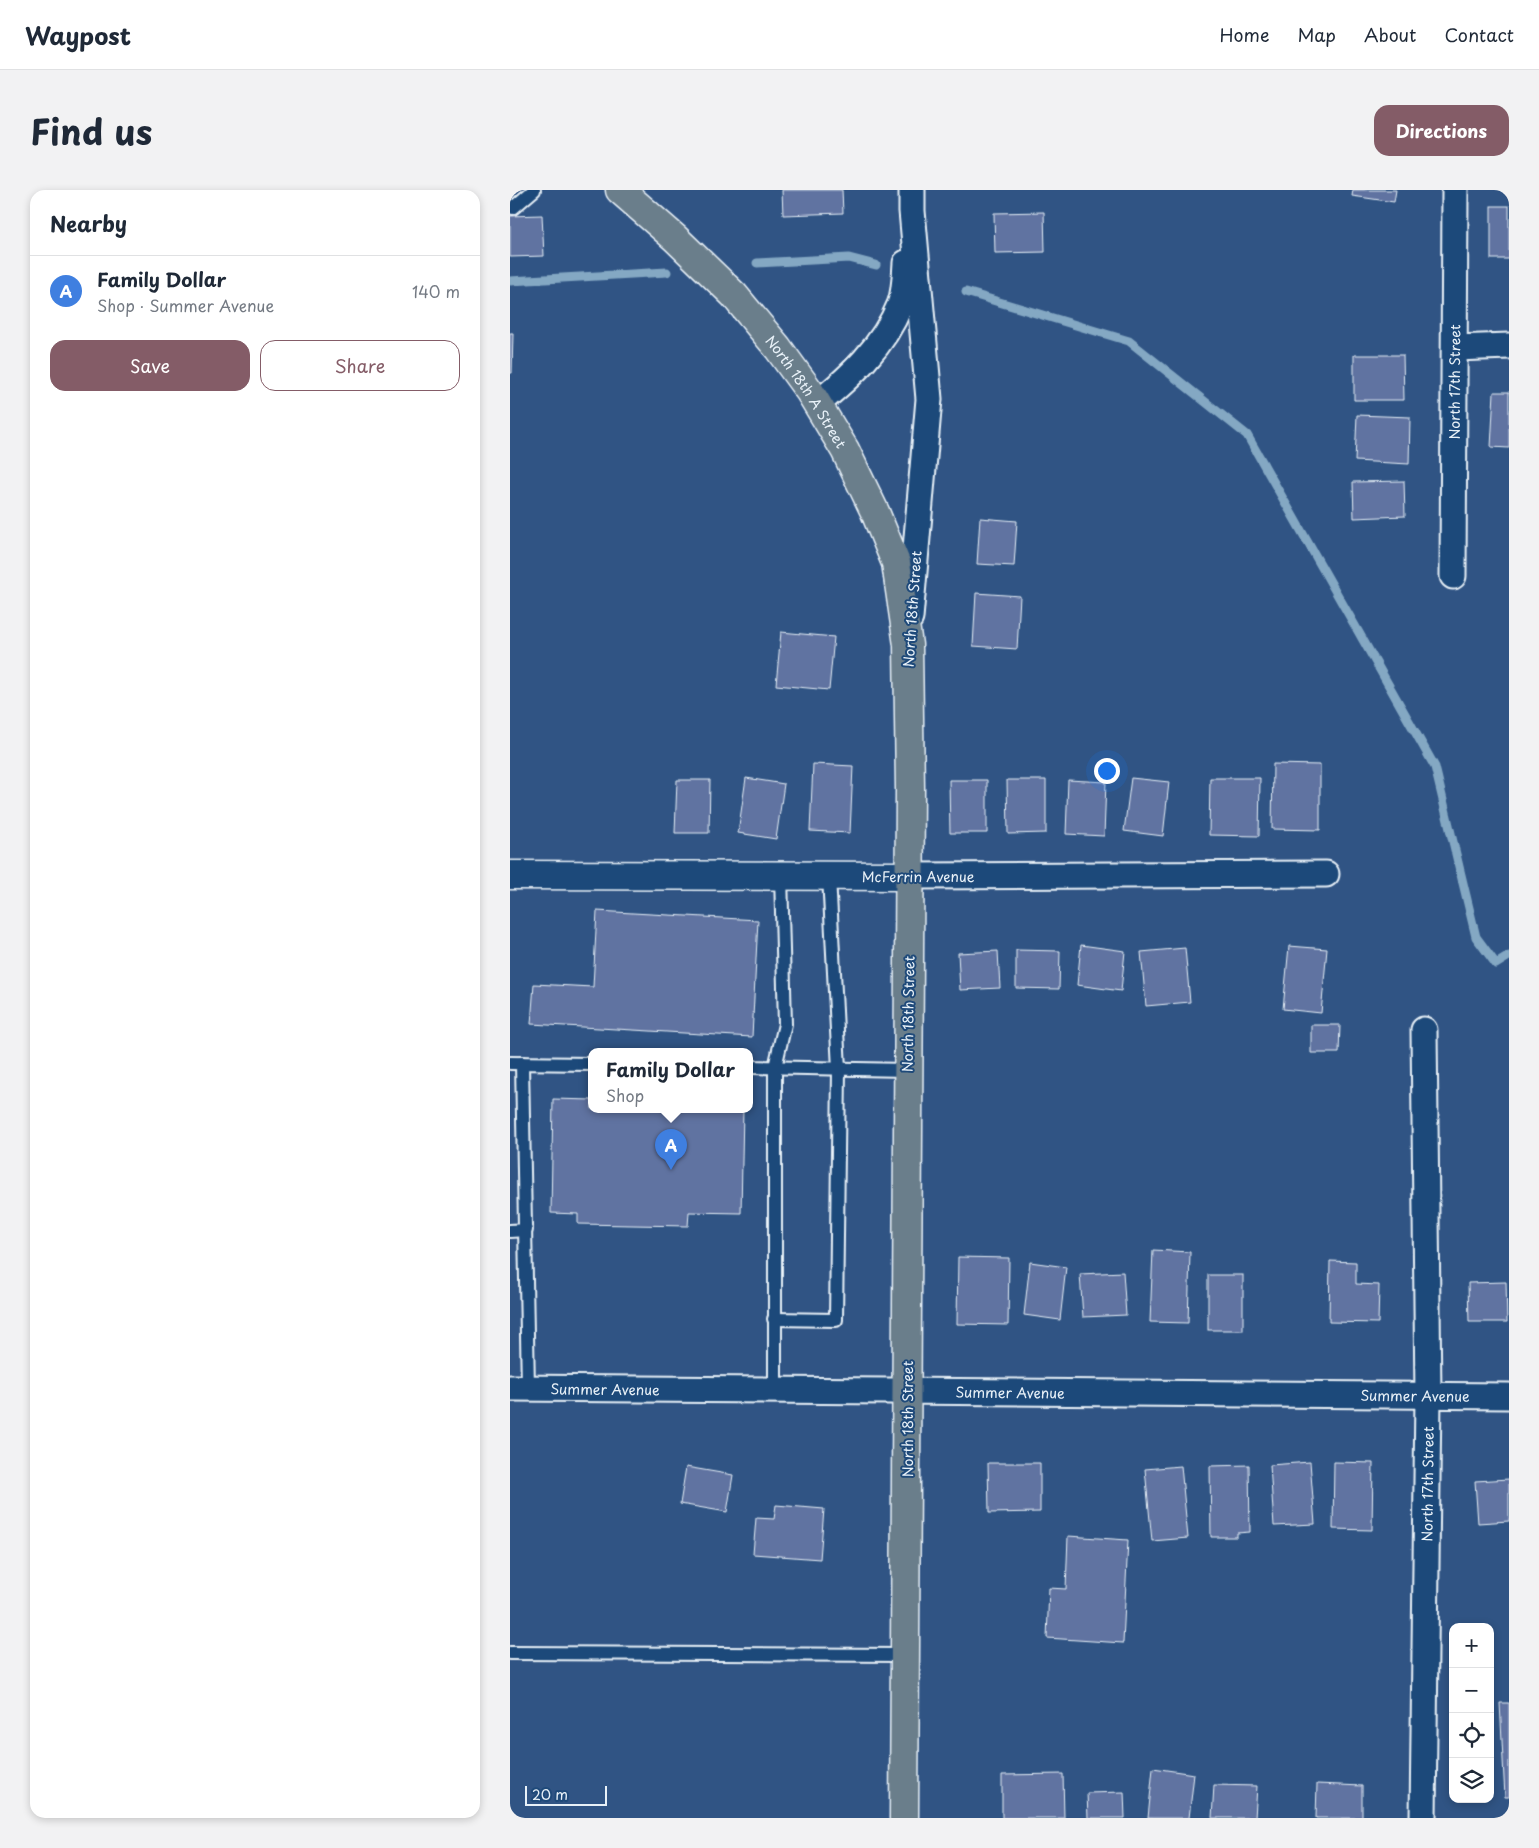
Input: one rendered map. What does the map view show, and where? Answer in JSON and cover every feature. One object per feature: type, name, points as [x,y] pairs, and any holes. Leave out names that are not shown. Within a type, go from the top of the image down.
[{"type":"main road","name":"North 18th A Street","points":[[616,192],[675,238],[734,295],[778,348],[817,404],[845,450],[876,512],[896,562],[908,645]]},
{"type":"main road","name":"North 18th Street","points":[[904,1818],[908,1392],[907,1070],[910,876],[908,645]]},
{"type":"street","name":"North 17th Street","points":[[1453,576],[1455,190]]},
{"type":"street","name":"North 18th Street","points":[[817,404],[850,377],[872,353],[901,303],[912,200]]},
{"type":"street","name":"North 18th Street","points":[[908,645],[929,399],[912,200]]},
{"type":"street","points":[[1455,348],[1509,346]]},
{"type":"street","name":"McFerrin Avenue","points":[[510,875],[1326,874]]},
{"type":"street","name":"North 17th Street","points":[[1423,1818],[1428,1396],[1424,1030]]},
{"type":"street","name":"Summer Avenue","points":[[519,1388],[1509,1396]]},
{"type":"lane","points":[[510,205],[513,208],[534,190]]},
{"type":"lane","points":[[775,1390],[775,1067],[784,1024],[781,875]]},
{"type":"lane","points":[[774,1319],[836,1320],[839,1069],[829,876]]},
{"type":"lane","points":[[519,1388],[526,1230],[516,1063],[588,1064]]},
{"type":"lane","points":[[753,1067],[907,1070]]},
{"type":"lane","points":[[510,1230],[526,1230]]},
{"type":"lane","points":[[510,1653],[906,1655]]},
{"type":"building","points":[[782,190],[842,190],[843,213],[783,215]]},
{"type":"building","points":[[1353,190],[1396,190],[1394,202],[1352,196]]},
{"type":"building","points":[[1491,206],[1509,206],[1509,259],[1491,259]]},
{"type":"building","points":[[1044,212],[1045,252],[995,253],[994,213]]},
{"type":"building","points":[[542,215],[544,256],[510,257],[510,216]]},
{"type":"building","points":[[510,333],[513,333],[512,373],[510,373]]},
{"type":"building","points":[[1354,355],[1403,355],[1404,400],[1354,400]]},
{"type":"building","points":[[1494,392],[1509,392],[1509,448],[1491,447]]},
{"type":"building","points":[[1357,415],[1410,417],[1409,464],[1355,461]]},
{"type":"building","points":[[1404,481],[1405,516],[1354,518],[1353,482]]},
{"type":"building","points":[[980,518],[1017,521],[1014,566],[977,564]]},
{"type":"building","points":[[976,593],[1020,596],[1017,649],[973,646]]},
{"type":"building","points":[[781,632],[834,637],[829,690],[776,685]]},
{"type":"building","points":[[813,764],[853,766],[850,833],[810,831]]},
{"type":"building","points":[[1273,764],[1320,765],[1320,830],[1272,829]]},
{"type":"building","points":[[746,778],[784,784],[776,839],[738,833]]},
{"type":"building","points":[[1131,778],[1169,782],[1163,836],[1124,831]]},
{"type":"building","points":[[1210,778],[1260,778],[1259,836],[1209,835]]},
{"type":"building","points":[[677,780],[710,780],[709,833],[675,833]]},
{"type":"building","points":[[949,780],[987,780],[987,833],[950,833]]},
{"type":"building","points":[[1007,780],[1046,780],[1046,833],[1008,834]]},
{"type":"building","points":[[1068,780],[1106,782],[1104,836],[1066,834]]},
{"type":"building","points":[[597,911],[758,920],[752,1037],[531,1024],[534,984],[593,987]]},
{"type":"building","points":[[1081,945],[1125,951],[1121,991],[1077,985]]},
{"type":"building","points":[[1289,946],[1327,949],[1321,1013],[1283,1009]]},
{"type":"building","points":[[1185,948],[1190,1002],[1146,1006],[1141,952]]},
{"type":"building","points":[[1016,950],[1060,951],[1059,989],[1016,988]]},
{"type":"building","points":[[998,951],[1000,988],[960,990],[958,953]]},
{"type":"building","points":[[1311,1025],[1340,1025],[1339,1053],[1311,1053]]},
{"type":"building","points":[[553,1099],[588,1100],[588,1113],[743,1113],[741,1213],[689,1212],[688,1226],[578,1224],[578,1214],[551,1213]]},
{"type":"building","points":[[1153,1250],[1190,1252],[1188,1323],[1150,1322]]},
{"type":"building","points":[[958,1257],[1009,1258],[1008,1325],[957,1324]]},
{"type":"building","points":[[1330,1261],[1356,1262],[1356,1284],[1379,1285],[1378,1323],[1329,1322]]},
{"type":"building","points":[[1030,1262],[1066,1267],[1060,1320],[1024,1315]]},
{"type":"building","points":[[1123,1272],[1126,1315],[1083,1317],[1080,1274]]},
{"type":"building","points":[[1208,1275],[1243,1275],[1243,1330],[1208,1330]]},
{"type":"building","points":[[1506,1282],[1507,1322],[1469,1322],[1468,1283]]},
{"type":"building","points":[[1310,1462],[1315,1524],[1274,1526],[1270,1465]]},
{"type":"building","points":[[1334,1462],[1373,1463],[1372,1530],[1333,1529]]},
{"type":"building","points":[[988,1463],[1040,1463],[1040,1512],[989,1513]]},
{"type":"building","points":[[1249,1465],[1250,1532],[1237,1533],[1237,1537],[1211,1537],[1210,1466]]},
{"type":"building","points":[[1181,1466],[1188,1538],[1152,1541],[1145,1469]]},
{"type":"building","points":[[686,1467],[733,1475],[727,1512],[680,1504]]},
{"type":"building","points":[[1509,1479],[1509,1521],[1478,1523],[1475,1481]]},
{"type":"building","points":[[776,1505],[824,1509],[820,1559],[753,1554],[756,1518],[774,1519]]},
{"type":"building","points":[[1068,1536],[1128,1540],[1123,1643],[1047,1638],[1049,1588],[1066,1589]]},
{"type":"building","points":[[1500,1703],[1509,1703],[1509,1797],[1505,1797]]},
{"type":"building","points":[[1153,1768],[1194,1774],[1189,1818],[1148,1818]]},
{"type":"building","points":[[1063,1774],[1064,1818],[1002,1818],[1002,1775]]},
{"type":"building","points":[[1317,1784],[1362,1786],[1362,1818],[1316,1818]]},
{"type":"building","points":[[1214,1785],[1257,1786],[1255,1818],[1212,1818]]},
{"type":"building","points":[[1124,1792],[1125,1818],[1088,1818],[1087,1793]]},
{"type":"waterway","points":[[757,263],[849,258],[876,265]]},
{"type":"waterway","points":[[510,281],[667,272]]},
{"type":"waterway","points":[[966,292],[1129,341],[1247,435],[1435,767],[1476,937],[1496,964],[1509,956]]},
{"type":"place","name":"Family Dollar","points":[[671,1170]]}]
